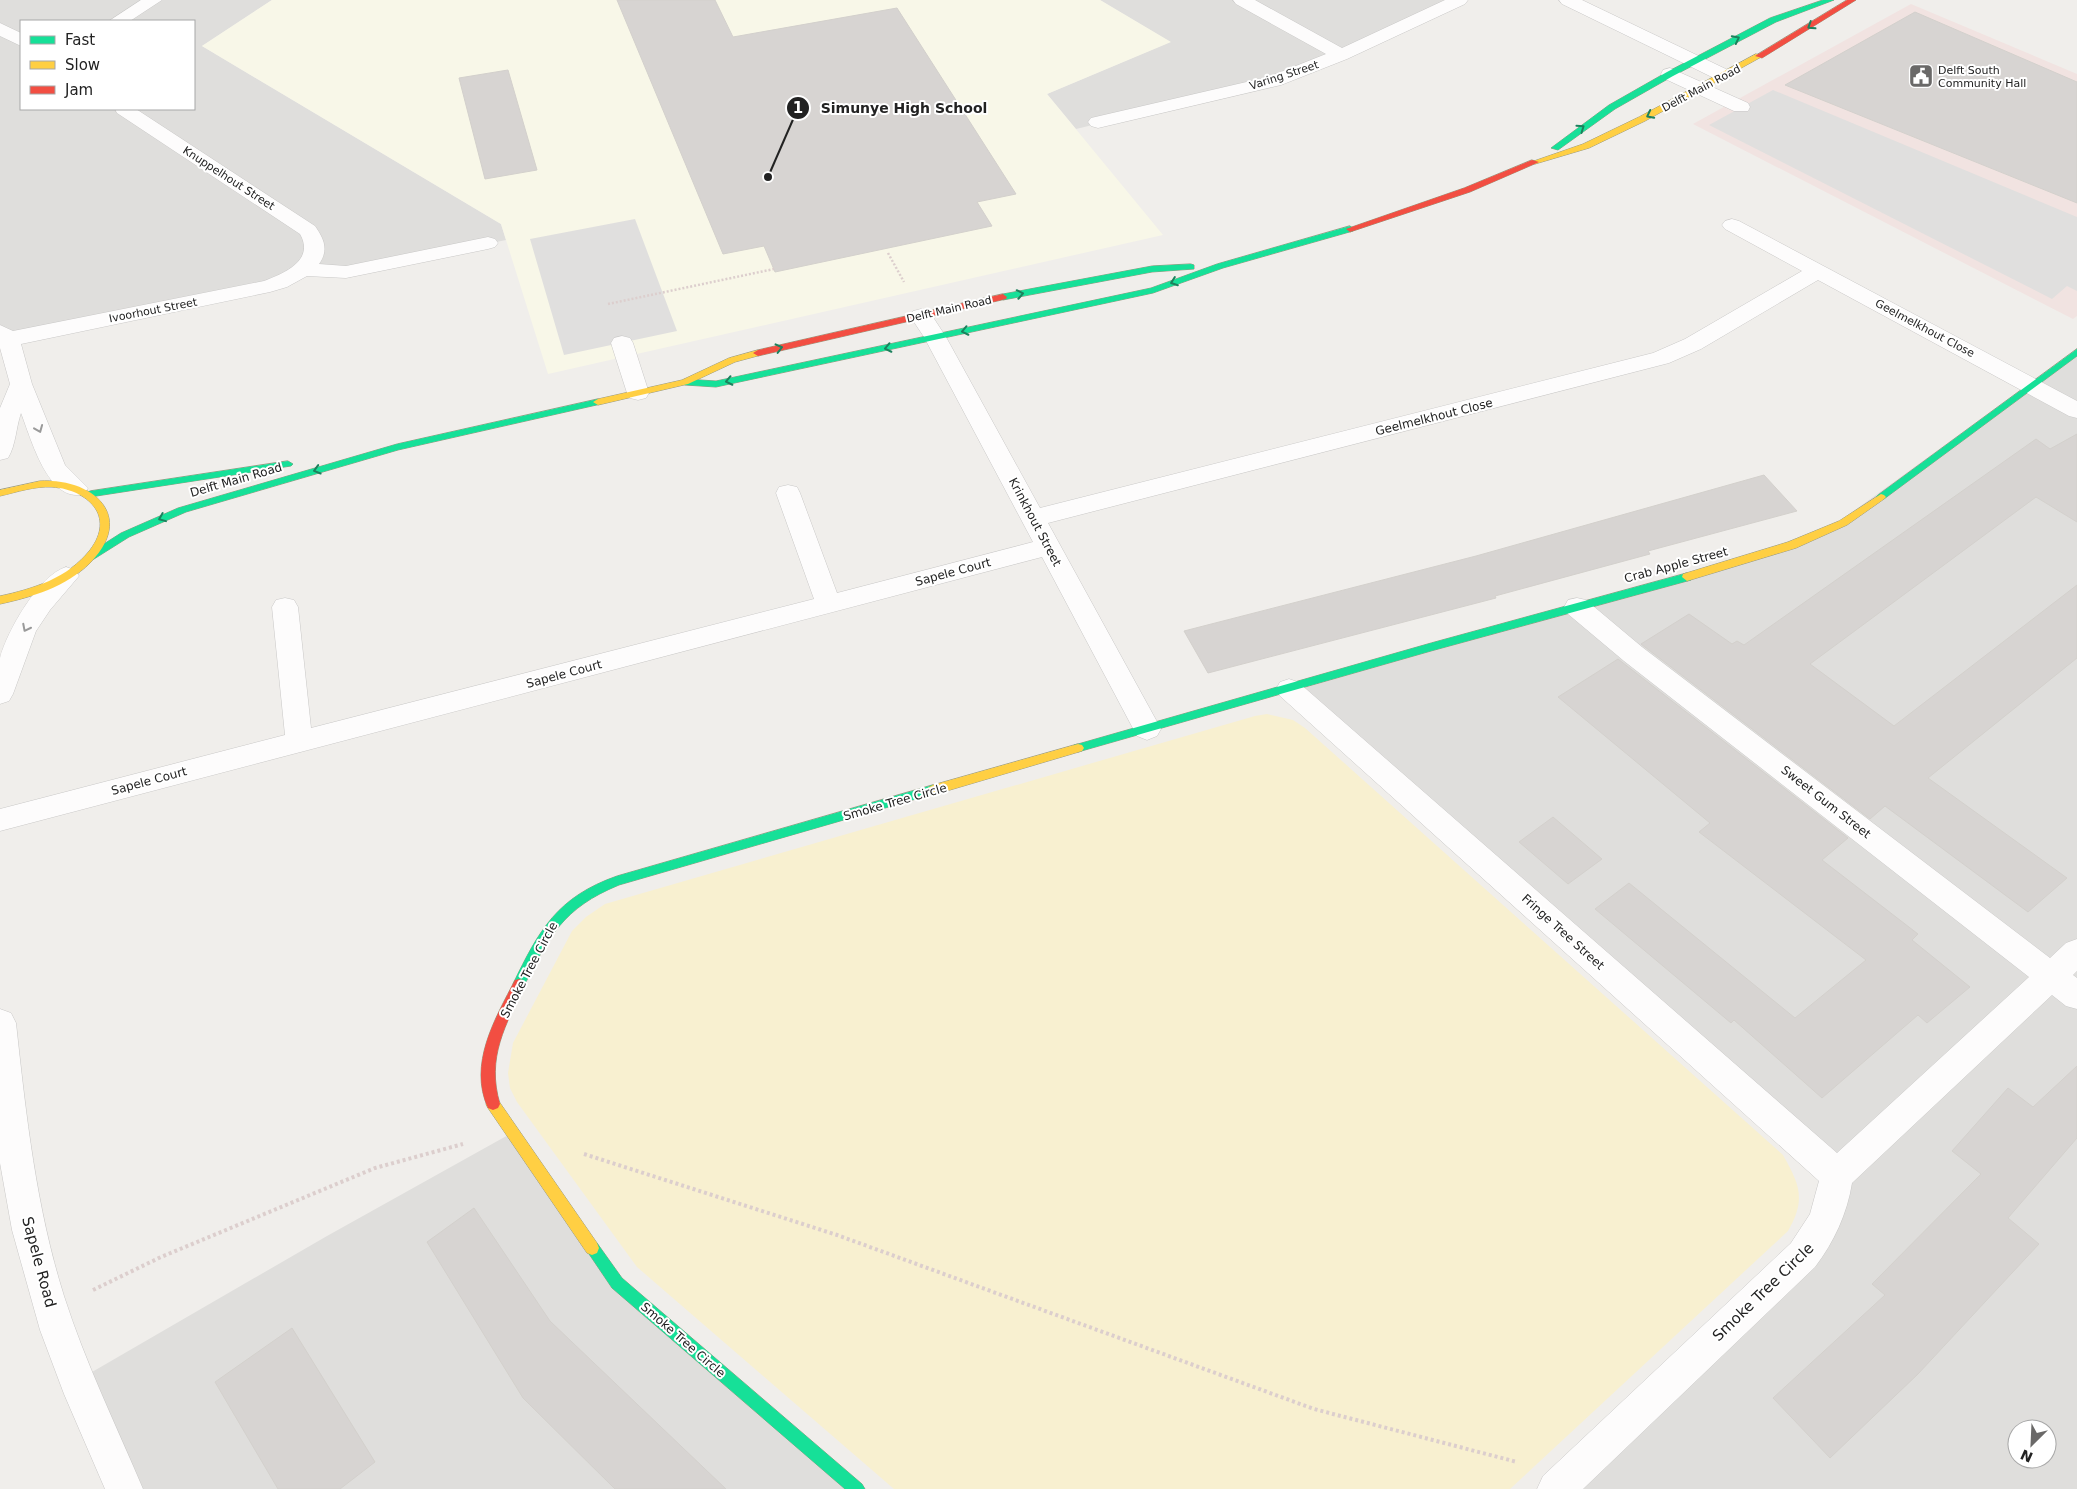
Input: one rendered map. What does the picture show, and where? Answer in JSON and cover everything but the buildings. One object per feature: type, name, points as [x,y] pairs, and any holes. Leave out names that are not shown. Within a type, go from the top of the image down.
[{"type":"street","points":[[120,20],[153,0]]},
{"type":"street","points":[[1242,0],[1341,55]]},
{"type":"street","name":"Varing Street","points":[[1098,122],[1274,80],[1341,55],[1459,0]]},
{"type":"street","points":[[1568,0],[1723,75]]},
{"type":"street","name":"Delft Main Road","points":[[1543,159],[1589,122],[1693,61],[1773,20],[1830,0]]},
{"type":"street","name":"Delft Main Road","points":[[90,556],[125,535],[182,510],[397,447],[685,382],[716,384],[1153,290],[1220,266],[1390,217],[1467,190],[1543,159],[1586,146],[1700,88],[1803,32],[1852,0]]},
{"type":"street","points":[[0,28],[20,40]]},
{"type":"street","points":[[1670,74],[1742,107]]},
{"type":"street","name":"Knuppelhout Street","points":[[126,110],[308,230],[314,238],[316,248],[308,264]]},
{"type":"street","name":"Geelmelkhout Close","points":[[1732,225],[2032,385],[2077,411]]},
{"type":"street","points":[[308,264],[346,272],[488,243]]},
{"type":"street","name":"Ivoorhout Street","points":[[3,337],[264,288],[288,279],[308,264]]},
{"type":"street","name":"Delft Main Road","points":[[685,382],[702,372],[750,356],[978,302],[1152,269],[1220,266]]},
{"type":"street","name":"Geelmelkhout Close","points":[[1033,518],[1661,358],[1693,344],[1818,271]]},
{"type":"street","name":"Krinkhout Street","points":[[921,316],[935,338],[1147,729]]},
{"type":"street","points":[[0,694],[24,630],[41,603],[66,576],[90,556],[102,538],[106,521],[102,506],[55,469],[3,337]]},
{"type":"street","points":[[622,343],[638,393]]},
{"type":"street","name":"Crab Apple Street","points":[[1289,689],[1744,561],[1792,545],[1843,523],[2077,352]]},
{"type":"street","points":[[0,452],[4,426],[21,384]]},
{"type":"street","name":"Delft Main Road","points":[[0,493],[35,484],[57,484],[83,491],[397,447]]},
{"type":"street","points":[[788,493],[829,605]]},
{"type":"street","name":"Sapele Court","points":[[0,820],[1048,547]]},
{"type":"street","points":[[0,600],[41,589],[66,576]]},
{"type":"street","points":[[286,607],[299,742]]},
{"type":"street","name":"Sweet Gum Street","points":[[1577,607],[1633,654],[2077,996]]},
{"type":"street","name":"Smoke Tree Circle","points":[[857,1489],[617,1283],[496,1111],[487,1089],[486,1067],[491,1045],[544,938],[557,917],[576,899],[595,888],[1289,689]]},
{"type":"street","name":"Fringe Tree Street","points":[[1289,689],[1836,1175]]},
{"type":"street","points":[[1836,1175],[2077,952]]},
{"type":"street","name":"Sapele Road","points":[[0,1023],[14,1156],[29,1232],[52,1309],[90,1414],[124,1489]]},
{"type":"street","name":"Smoke Tree Circle","points":[[1563,1483],[1803,1255],[1817,1239],[1827,1220],[1836,1175]]},
{"type":"path","points":[[608,304],[774,268]]},
{"type":"path","points":[[52,1309],[161,1257],[376,1168],[509,1130]]},
{"type":"path","points":[[575,1151],[837,1235],[1314,1409],[1563,1483]]},
{"type":"shaded area","points":[[0,0],[272,0],[202,46],[501,224],[506,240],[346,273],[304,269],[289,279],[12,339],[0,330]]},
{"type":"shaded area","points":[[272,0],[1100,0],[1171,42],[1047,94],[1163,235],[548,374],[501,224],[202,46]]},
{"type":"shaded area","points":[[1100,0],[1463,0],[1274,81],[1076,129],[1047,94],[1170,42]]},
{"type":"shaded area","points":[[1911,4],[2077,74],[2077,316],[2073,319],[1693,124]]},
{"type":"shaded area","points":[[1773,90],[2077,217],[2077,291],[2067,286],[2052,299],[1709,125]]},
{"type":"shaded area","points":[[635,219],[677,331],[564,355],[530,239]]},
{"type":"shaded area","points":[[2077,349],[2077,1489],[1560,1489],[1838,1197],[1297,690],[1743,559],[1840,521]]},
{"type":"shaded area","points":[[510,1134],[615,1284],[854,1489],[130,1489],[80,1379],[327,1236]]},
{"type":"sand","points":[[1267,714],[1293,720],[1305,728],[1783,1155],[1797,1184],[1799,1193],[1794,1220],[1788,1231],[1510,1489],[894,1489],[637,1267],[517,1102],[510,1088],[508,1073],[513,1043],[572,931],[586,917],[605,904]]},
{"type":"traffic: fast","points":[[1555,148],[1612,107],[1670,74],[1773,20],[1830,0]]},
{"type":"traffic: fast","points":[[685,382],[716,384],[1153,290],[1220,266],[1350,229]]},
{"type":"traffic: fast","points":[[1003,297],[1152,269],[1191,267]]},
{"type":"traffic: fast","points":[[1881,497],[2077,352]]},
{"type":"traffic: fast","points":[[90,556],[125,535],[182,510],[397,447],[598,402]]},
{"type":"traffic: fast","points":[[90,494],[288,464]]},
{"type":"traffic: fast","points":[[1078,748],[1431,647],[1687,577]]},
{"type":"traffic: fast","points":[[519,984],[537,949],[556,920],[580,898],[597,889],[617,881],[933,790]]},
{"type":"traffic: fast","points":[[592,1248],[617,1283],[857,1489]]},
{"type":"traffic: slow","points":[[1535,162],[1586,146],[1642,119],[1759,56]]},
{"type":"traffic: slow","points":[[598,402],[685,382],[732,360],[758,353]]},
{"type":"traffic: slow","points":[[0,493],[40,484],[67,486],[80,490],[91,496],[99,504],[104,514],[105,526],[102,538],[94,552],[85,562],[64,578],[39,589],[0,600]]},
{"type":"traffic: slow","points":[[1687,577],[1792,545],[1843,523],[1881,497]]},
{"type":"traffic: slow","points":[[933,790],[1078,748]]},
{"type":"traffic: slow","points":[[493,1104],[592,1248]]},
{"type":"traffic: jam","points":[[1759,56],[1852,0]]},
{"type":"traffic: jam","points":[[1350,229],[1467,190],[1535,162]]},
{"type":"traffic: jam","points":[[758,353],[1003,297]]},
{"type":"traffic: jam","points":[[493,1104],[488,1088],[487,1073],[492,1042],[519,984]]},
{"type":"place","name":"Delft South Community Hall","points":[[1921,76]]},
{"type":"place","name":"Simunye High School","points":[[768,177]]}]
